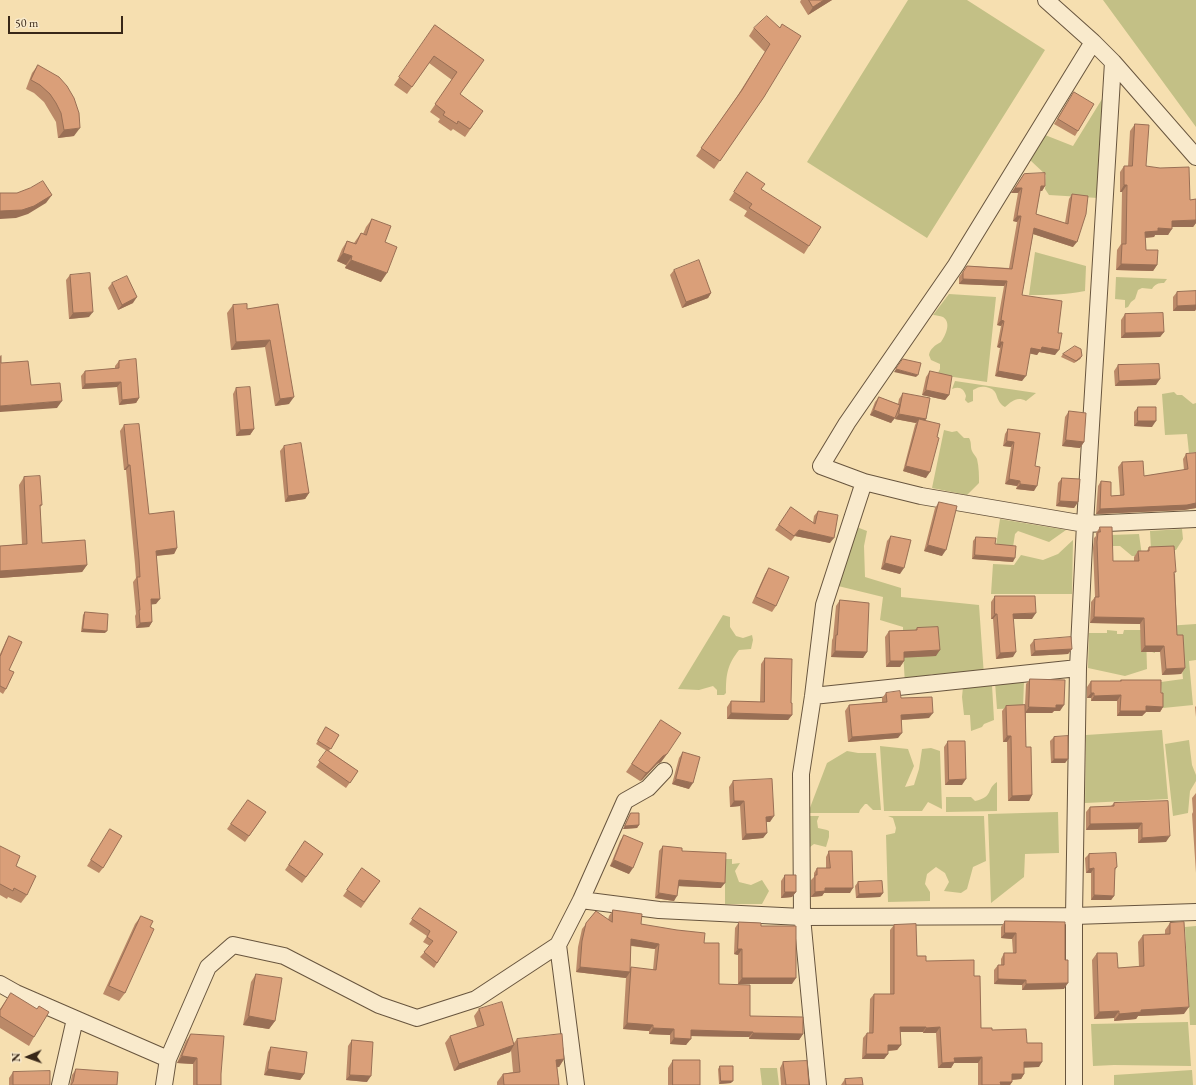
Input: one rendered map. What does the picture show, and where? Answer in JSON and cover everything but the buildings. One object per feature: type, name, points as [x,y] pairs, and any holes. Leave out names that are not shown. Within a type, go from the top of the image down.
[{"type":"street","points":[[1046,0],[1113,62],[1196,156]]},
{"type":"street","points":[[1093,42],[956,265],[847,422],[821,466],[864,482],[921,496],[1085,524],[1196,519]]},
{"type":"street","points":[[1074,1085],[1074,916],[1078,668],[1085,524],[1113,62]]},
{"type":"street","points":[[818,1085],[802,917],[801,774],[813,696],[824,605],[864,482]]},
{"type":"street","points":[[813,696],[1078,668]]},
{"type":"street","points":[[164,1085],[168,1059],[208,967],[233,945],[284,956],[379,1005],[417,1018],[476,999],[558,945],[581,900],[625,801],[648,788],[664,771]]},
{"type":"street","points":[[581,900],[659,910],[802,917],[1074,916],[1196,912]]},
{"type":"street","points":[[558,945],[576,1085]]},
{"type":"street","points":[[0,984],[16,993],[168,1059]]},
{"type":"street","points":[[60,1085],[75,1019]]},
{"type":"shaded area","points":[[908,0],[967,0],[1045,50],[927,238],[807,162]]},
{"type":"shaded area","points":[[1103,0],[1196,0],[1196,127]]},
{"type":"shaded area","points":[[1107,91],[1106,120],[1101,121],[1100,133],[1104,134],[1098,198],[1049,195],[1045,189],[1046,175],[1030,160],[1045,135],[1073,146]]},
{"type":"shaded area","points":[[1035,252],[1086,266],[1085,291],[1050,295],[1029,295]]},
{"type":"shaded area","points":[[1116,277],[1167,279],[1164,283],[1157,284],[1152,289],[1142,288],[1138,290],[1135,299],[1128,307],[1125,308],[1125,300],[1115,299]]},
{"type":"shaded area","points":[[949,294],[996,297],[987,382],[940,375],[938,373],[940,364],[931,360],[929,355],[930,351],[941,342],[946,333],[947,326],[946,320],[943,317],[933,315]]},
{"type":"shaded area","points":[[955,381],[1036,393],[1026,401],[1017,399],[1005,407],[999,401],[994,390],[986,387],[978,387],[973,390],[973,401],[968,403],[965,400],[966,396],[963,389],[952,389]]},
{"type":"shaded area","points":[[1174,392],[1177,395],[1182,395],[1193,404],[1196,403],[1196,452],[1189,453],[1187,434],[1165,435],[1162,394]]},
{"type":"shaded area","points":[[944,430],[952,432],[957,431],[964,438],[969,438],[972,451],[977,459],[979,468],[979,483],[967,495],[932,488]]},
{"type":"shaded area","points":[[1000,519],[1066,530],[1049,542],[1018,531],[1015,534],[1013,547],[996,546]]},
{"type":"shaded area","points":[[854,526],[867,531],[864,546],[865,577],[901,588],[901,597],[979,605],[984,676],[949,679],[932,674],[905,684],[903,627],[880,620],[883,597],[834,585]]},
{"type":"shaded area","points":[[1182,529],[1183,539],[1176,550],[1151,550],[1150,531]]},
{"type":"shaded area","points":[[1139,534],[1142,556],[1132,556],[1120,546],[1112,546],[1111,535]]},
{"type":"shaded area","points":[[1073,540],[1072,594],[991,594],[993,564],[1014,565],[1021,555],[1043,560],[1058,554]]},
{"type":"shaded area","points":[[723,615],[730,617],[730,627],[736,636],[743,638],[752,635],[753,640],[751,649],[739,650],[732,661],[727,675],[726,693],[724,695],[717,695],[717,690],[713,686],[699,690],[678,689]]},
{"type":"shaded area","points":[[1196,624],[1196,660],[1189,661],[1193,705],[1163,708],[1161,682],[1183,679],[1179,640],[1155,641],[1155,653],[1152,652],[1151,627]]},
{"type":"shaded area","points":[[1107,630],[1117,631],[1117,634],[1123,634],[1124,630],[1142,630],[1146,634],[1147,669],[1125,676],[1088,668],[1089,633],[1107,633]]},
{"type":"shaded area","points":[[1024,681],[1023,708],[997,709],[995,682]]},
{"type":"shaded area","points":[[992,685],[994,720],[971,731],[970,715],[964,715],[962,697],[963,687]]},
{"type":"shaded area","points":[[1162,730],[1168,799],[1085,803],[1086,735]]},
{"type":"shaded area","points":[[1189,740],[1192,765],[1196,775],[1196,781],[1190,791],[1188,813],[1173,816],[1165,744]]},
{"type":"shaded area","points":[[880,746],[908,749],[914,766],[905,787],[914,785],[919,769],[922,749],[931,748],[940,751],[942,809],[928,802],[922,811],[884,811]]},
{"type":"shaded area","points":[[847,751],[858,753],[876,753],[881,810],[873,810],[865,804],[859,813],[808,813],[827,763]]},
{"type":"shaded area","points":[[997,782],[997,811],[946,812],[946,797],[971,797],[975,801],[985,797]]},
{"type":"shaded area","points":[[1058,812],[1059,853],[1025,854],[1024,877],[991,903],[988,814]]},
{"type":"shaded area","points":[[810,816],[819,816],[817,821],[818,828],[829,831],[826,847],[814,844],[810,847]]},
{"type":"shaded area","points":[[888,816],[984,816],[986,861],[973,867],[967,889],[961,893],[944,891],[949,882],[945,873],[936,867],[927,874],[925,884],[930,892],[930,901],[888,902],[886,835],[895,833],[896,828],[893,818]]},
{"type":"shaded area","points":[[725,859],[732,859],[732,864],[740,863],[735,871],[739,882],[751,885],[762,880],[769,891],[762,904],[725,904]]},
{"type":"shaded area","points":[[1196,926],[1196,1025],[1190,1025],[1185,927]]},
{"type":"shaded area","points":[[1188,1022],[1191,1066],[1093,1066],[1091,1024]]},
{"type":"shaded area","points":[[760,1068],[777,1068],[779,1085],[762,1085]]},
{"type":"shaded area","points":[[1192,1070],[1193,1085],[1114,1085],[1114,1075]]}]
